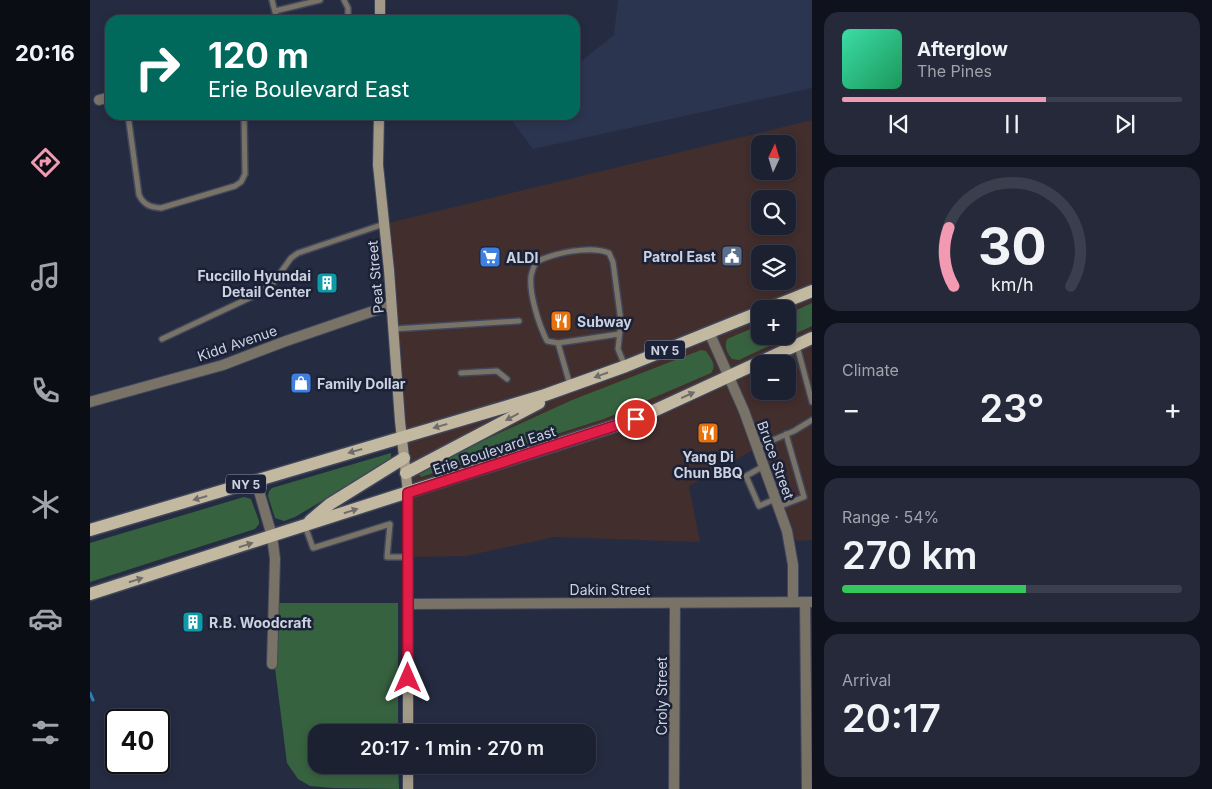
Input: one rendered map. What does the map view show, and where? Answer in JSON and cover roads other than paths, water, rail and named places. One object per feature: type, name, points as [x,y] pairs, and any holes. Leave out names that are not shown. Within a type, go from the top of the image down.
[{"type":"main road","points":[[790,300],[812,291]]},
{"type":"main road","name":"NY 5","points":[[90,530],[545,395],[626,366],[751,316]]},
{"type":"main road","name":"Erie Boulevard East","points":[[90,594],[636,419],[812,338]]},
{"type":"main road","points":[[406,473],[570,386]]},
{"type":"main road","points":[[305,526],[330,504],[404,458]]},
{"type":"street","points":[[380,0],[380,15]]},
{"type":"street","points":[[99,100],[105,98]]},
{"type":"street","name":"Peat Street","points":[[379,120],[378,164],[408,493],[408,724]]},
{"type":"street","name":"Kidd Avenue","points":[[90,402],[223,365],[391,305]]},
{"type":"street","name":"Bruce Street","points":[[709,332],[764,466],[787,531],[793,565],[793,602]]},
{"type":"street","points":[[256,481],[272,536],[275,559],[272,664]]},
{"type":"street","points":[[807,789],[808,602]]},
{"type":"street","name":"Dakin Street","points":[[409,604],[808,602]]},
{"type":"street","name":"Croly Street","points":[[674,789],[675,603]]},
{"type":"street","points":[[408,774],[408,789]]},
{"type":"lane","points":[[272,0],[276,15]]},
{"type":"lane","points":[[275,11],[320,0]]},
{"type":"lane","points":[[344,0],[348,8],[348,15]]},
{"type":"lane","points":[[129,120],[139,195],[143,202],[150,207],[161,208],[235,186],[241,182],[245,174],[244,120]]},
{"type":"lane","points":[[162,339],[260,292],[273,283],[291,258],[298,253],[384,224]]},
{"type":"lane","points":[[619,334],[558,343],[547,341],[539,325],[531,282],[531,274],[536,262],[547,256],[595,249],[609,253],[613,262],[621,322],[618,349],[626,366]]},
{"type":"lane","points":[[393,329],[519,321]]},
{"type":"lane","points":[[558,343],[570,386]]},
{"type":"lane","points":[[797,345],[812,402]]},
{"type":"lane","points":[[460,373],[497,371],[507,379]]},
{"type":"lane","points":[[756,447],[812,420]]},
{"type":"lane","points":[[764,466],[746,476],[759,506],[804,497],[786,434]]},
{"type":"lane","points":[[305,526],[313,548],[390,524],[387,557],[409,557]]},
{"type":"waterway","points":[[90,693],[93,700]]},
{"type":"place","name":"Patrol East","points":[[732,256]]},
{"type":"place","name":"ALDI","points":[[490,257]]},
{"type":"place","name":"Fuccillo Hyundai Detail Center","points":[[327,283]]},
{"type":"place","name":"Subway","points":[[561,321]]},
{"type":"place","name":"Family Dollar","points":[[301,383]]},
{"type":"place","name":"Yang Di Chun BBQ","points":[[708,433]]},
{"type":"place","name":"R.B. Woodcraft","points":[[193,622]]}]
